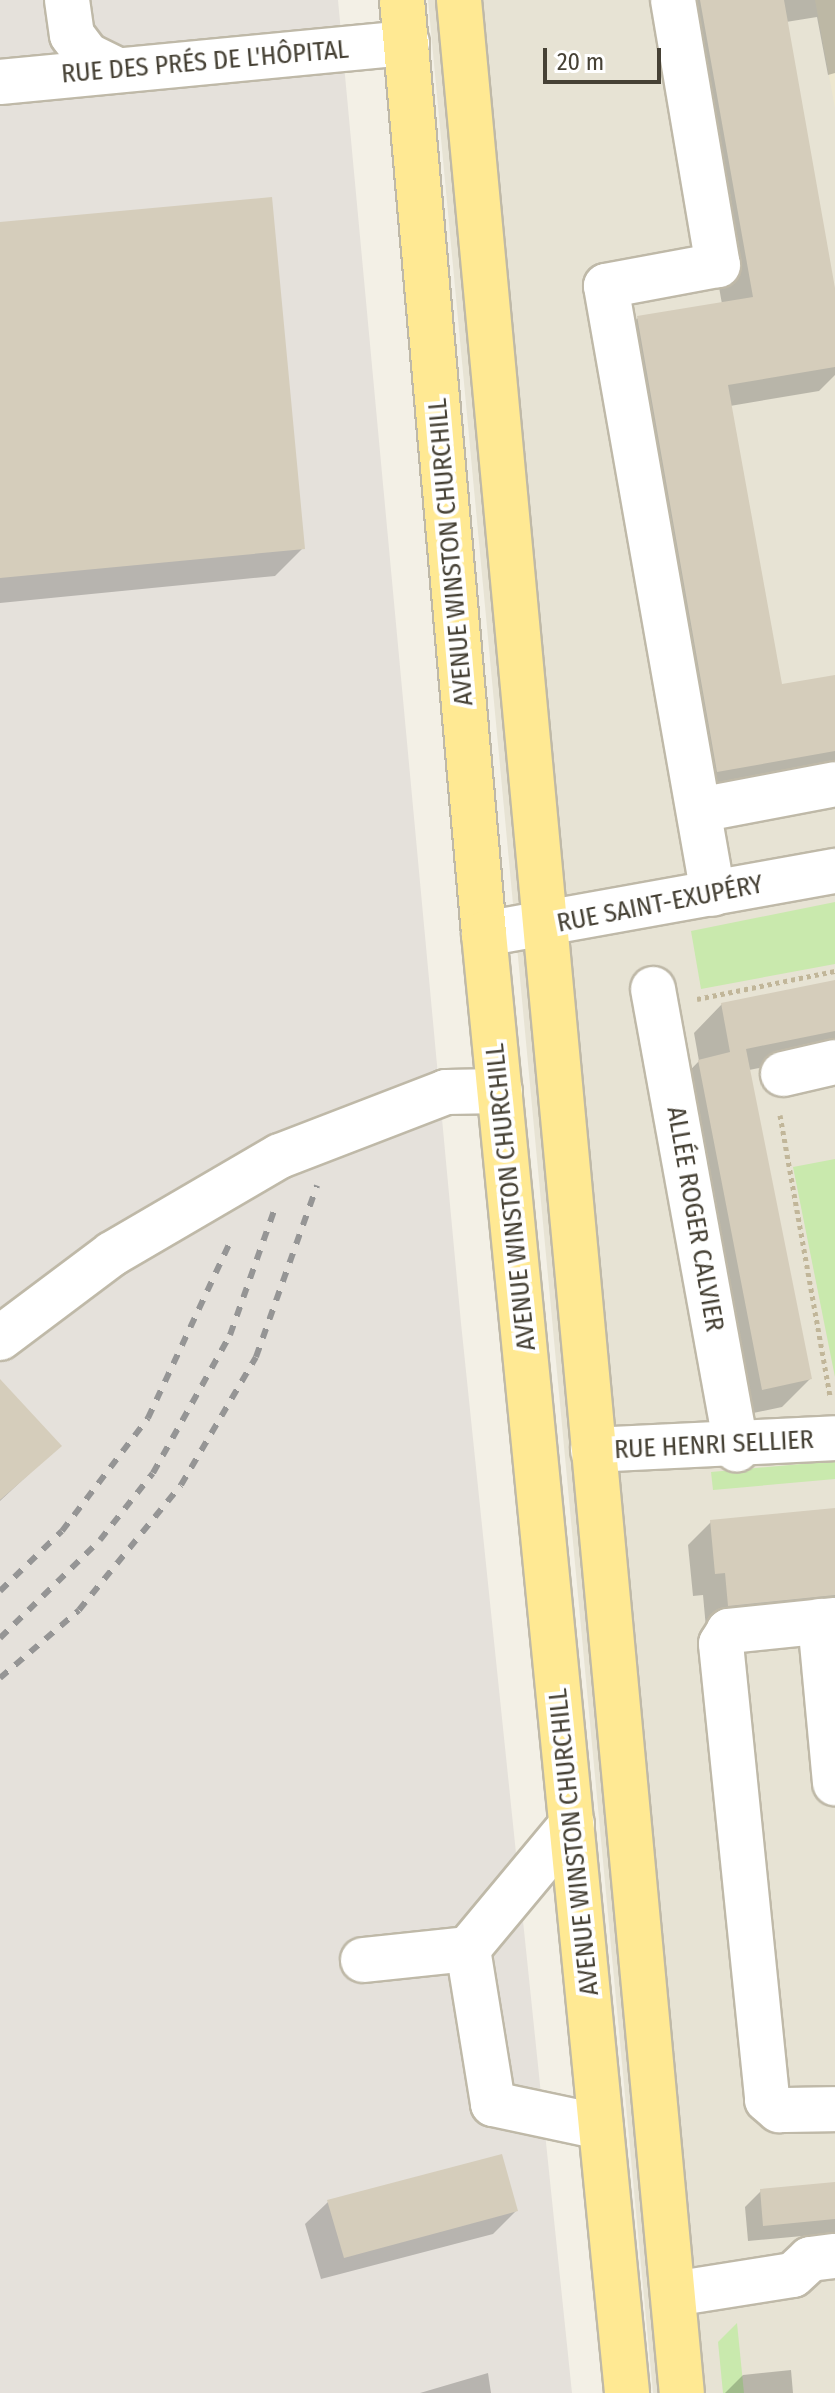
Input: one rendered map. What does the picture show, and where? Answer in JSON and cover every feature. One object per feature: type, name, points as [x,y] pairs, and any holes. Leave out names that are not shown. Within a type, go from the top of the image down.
[{"type":"main road","name":"AVENUE WINSTON CHURCHILL","points":[[402,0],[484,934],[627,2393]]},
{"type":"main road","name":"AVENUE WINSTON CHURCHILL","points":[[459,0],[682,2393]]},
{"type":"street","points":[[67,0],[72,35],[87,55],[114,68]]},
{"type":"street","points":[[673,0],[718,265],[606,286],[713,894]]},
{"type":"street","name":"RUE DES PRÉS DE L'HÔPITAL","points":[[1,81],[114,68],[407,43]]},
{"type":"street","points":[[699,810],[835,784]]},
{"type":"street","name":"RUE SAINT-EXUPÉRY","points":[[484,934],[545,926],[835,871]]},
{"type":"street","name":"ALLÉE ROGER CALVIER","points":[[655,998],[737,1449]]},
{"type":"street","points":[[783,1074],[835,1062]]},
{"type":"street","points":[[0,1338],[112,1254],[280,1156],[446,1092],[500,1091]]},
{"type":"street","name":"RUE HENRI SELLIER","points":[[593,1450],[737,1449],[834,1424]]},
{"type":"street","points":[[832,2122],[779,2110],[767,2100],[721,1644],[729,1631],[827,1621],[835,1783]]},
{"type":"street","points":[[363,1960],[468,1949],[572,1824]]},
{"type":"street","points":[[468,1949],[493,2104],[601,2127]]},
{"type":"street","points":[[673,2294],[793,2275],[810,2259],[835,2256]]},
{"type":"path","points":[[655,998],[835,971]]},
{"type":"path","points":[[783,1074],[774,1081],[834,1424]]},
{"type":"shaded area","points":[[0,0],[338,0],[461,1323],[572,2393],[0,2393]]},
{"type":"shaded area","points":[[428,0],[835,0],[835,2393],[653,2393]]},
{"type":"shaded area","points":[[815,0],[835,0],[835,108]]},
{"type":"green space","points":[[835,902],[835,964],[701,989],[691,931]]},
{"type":"green space","points":[[835,1159],[835,1377],[793,1167]]},
{"type":"green space","points":[[835,1461],[835,1479],[713,1490],[711,1472]]},
{"type":"green space","points":[[737,2323],[744,2393],[723,2393],[718,2342]]},
{"type":"building","points":[[700,0],[784,0],[835,288],[835,367],[728,385],[782,684],[835,675],[835,751],[717,772],[637,316],[753,297]]},
{"type":"building","points":[[272,197],[305,549],[0,578],[0,222]]},
{"type":"building","points":[[835,980],[835,1031],[746,1049],[812,1379],[762,1390],[698,1060],[730,1052],[721,1003]]},
{"type":"building","points":[[0,1379],[62,1446],[0,1500]]},
{"type":"building","points":[[835,1508],[835,1595],[728,1606],[725,1573],[715,1574],[710,1520]]},
{"type":"building","points":[[502,2154],[518,2211],[344,2258],[327,2200]]},
{"type":"building","points":[[835,2182],[835,2219],[763,2226],[760,2189]]},
{"type":"railway","points":[[0,1678],[79,1610],[181,1485],[256,1357],[317,1186]]},
{"type":"railway","points":[[0,1638],[100,1540],[153,1473],[230,1335],[276,1205]]},
{"type":"railway","points":[[0,1591],[62,1531],[148,1418],[232,1238]]}]
